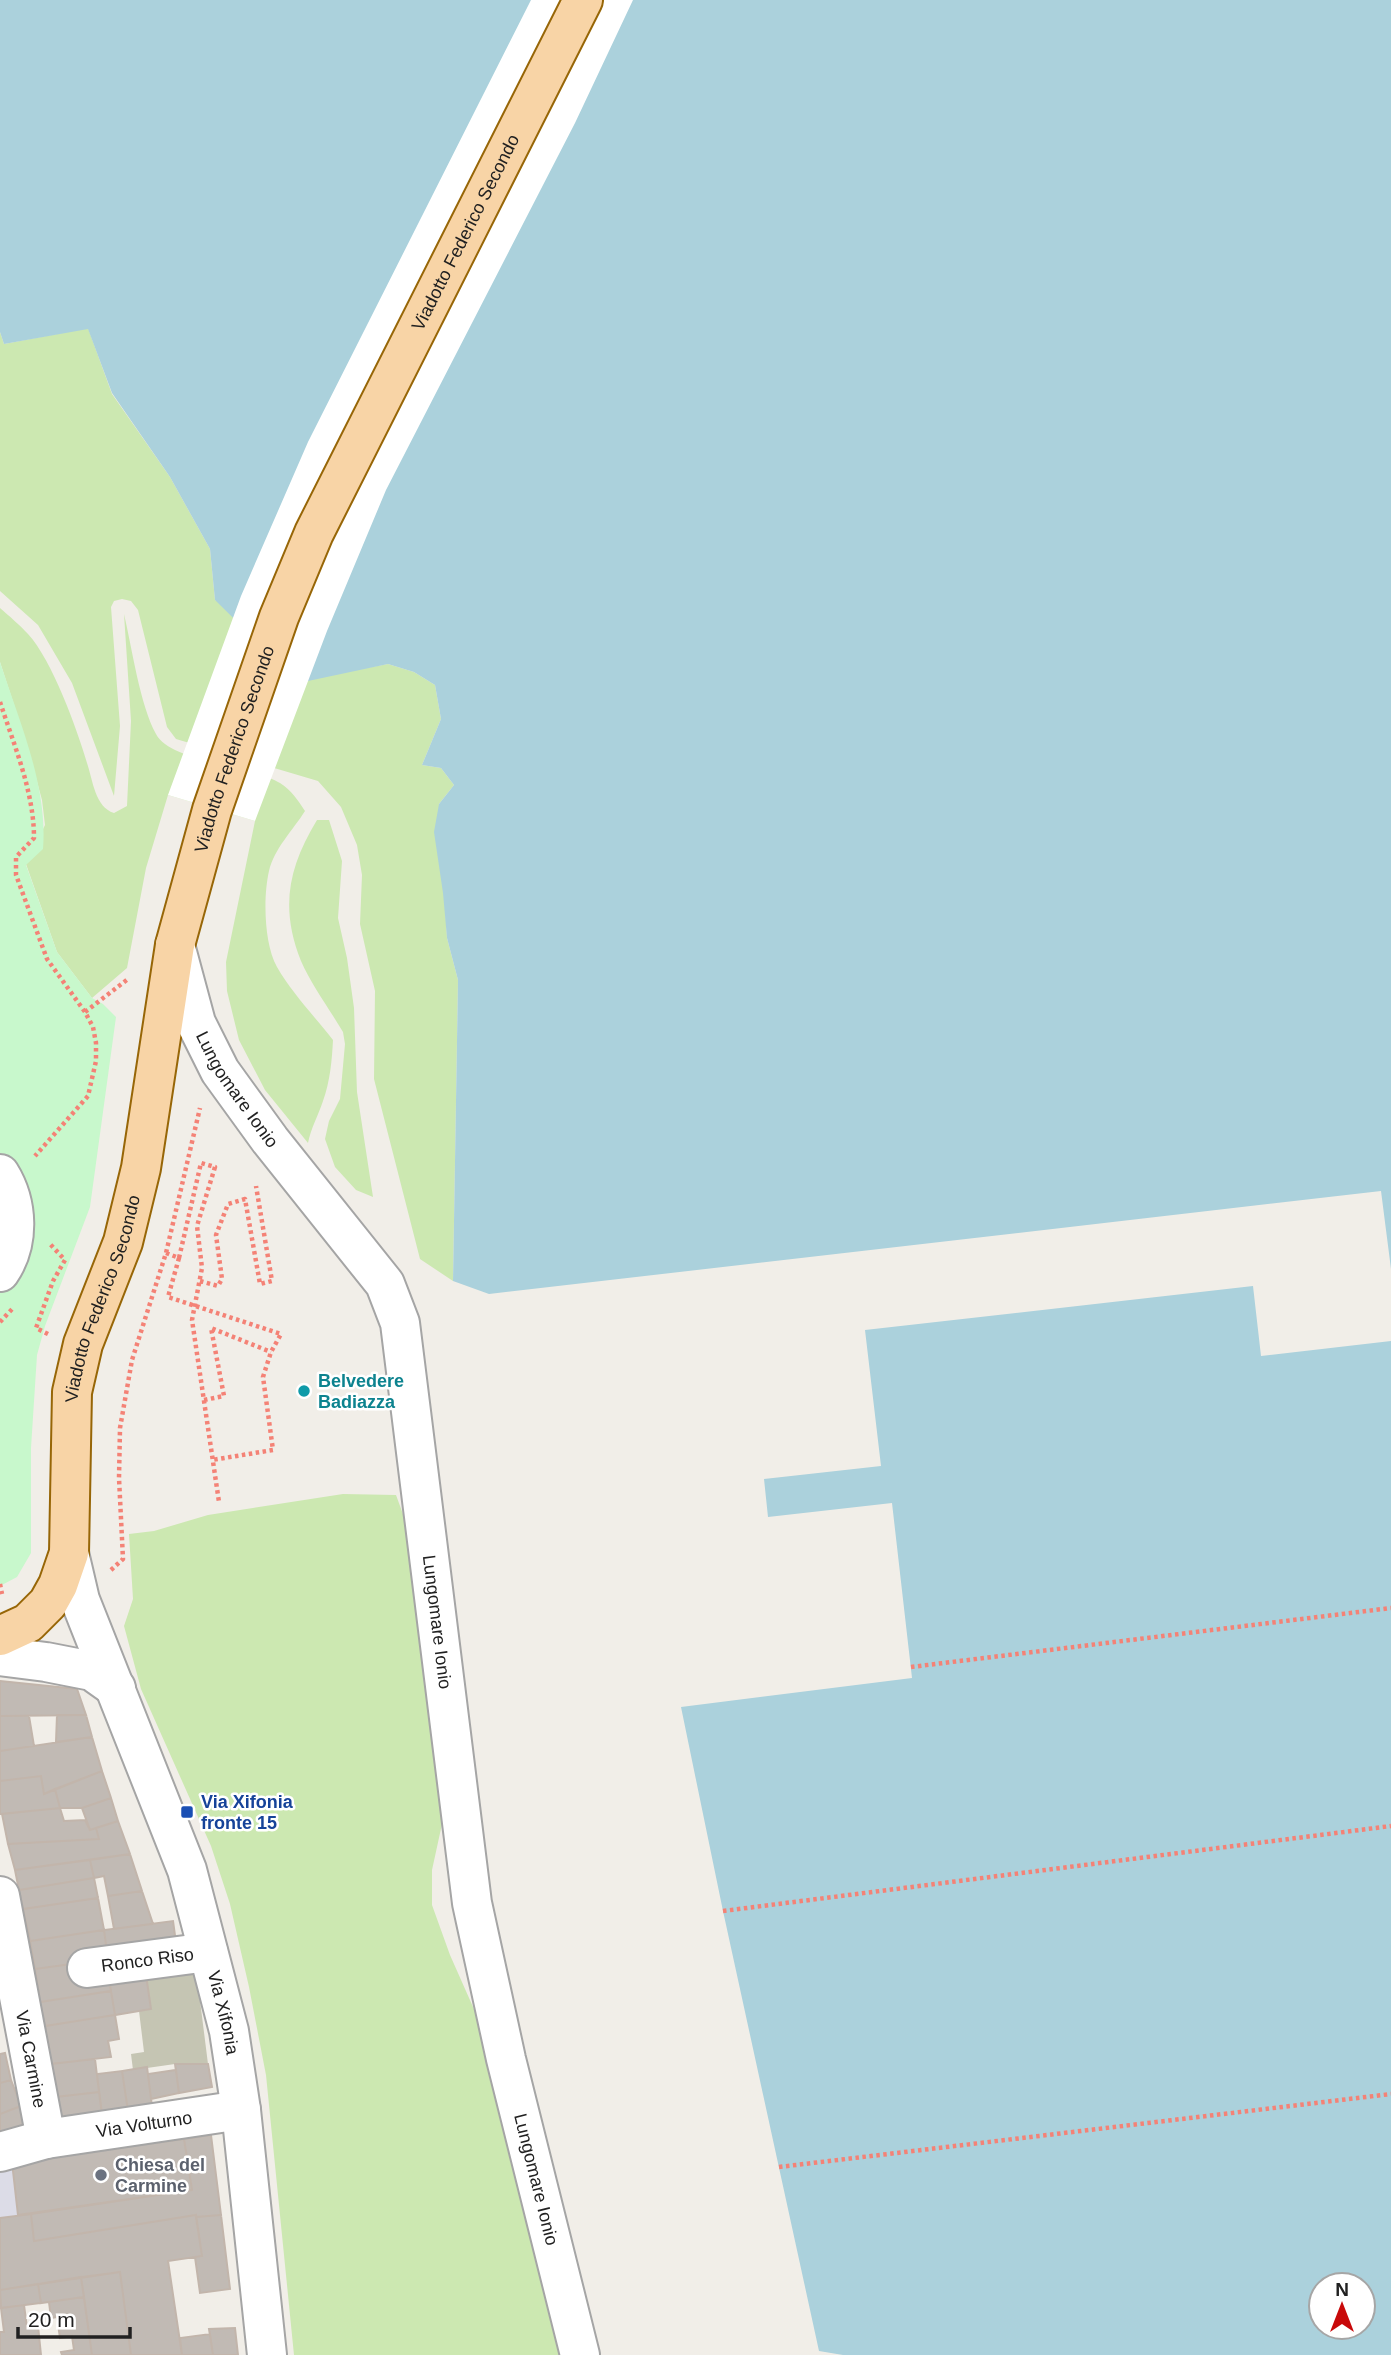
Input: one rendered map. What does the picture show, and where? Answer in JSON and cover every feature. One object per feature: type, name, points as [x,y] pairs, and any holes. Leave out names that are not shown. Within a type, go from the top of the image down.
[{"type":"main road","name":"Viadotto Federico Secondo","points":[[0,1636],[28,1623],[48,1603],[58,1585],[69,1553],[72,1392],[83,1344],[123,1242],[141,1168],[175,945],[212,810],[279,617],[314,533],[583,0]]},
{"type":"street","name":"Lungomare Ionio","points":[[175,945],[196,1023],[220,1071],[270,1140],[385,1284],[400,1323],[472,1903],[506,2059],[580,2355]]},
{"type":"street","points":[[8,1288],[8,1260],[15,1225],[9,1189],[17,1166]]},
{"type":"street","name":"Via Xifonia","points":[[69,1553],[80,1600],[187,1870],[229,2031],[241,2110],[267,2355]]},
{"type":"street","points":[[0,1656],[92,1671],[116,1688]]},
{"type":"street","name":"Via Carmine","points":[[0,1896],[46,2139]]},
{"type":"street","name":"Ronco Riso","points":[[87,1968],[208,1952]]},
{"type":"street","name":"Via Volturno","points":[[0,2152],[46,2139],[241,2110]]},
{"type":"path","points":[[0,702],[22,771],[34,824],[34,838],[16,857],[16,875],[47,959],[85,1012],[93,1027],[96,1043],[96,1061],[88,1096],[17,1166]]},
{"type":"path","points":[[85,1012],[128,979]]},
{"type":"path","points":[[80,1600],[123,1559],[119,1478],[120,1428],[132,1360],[166,1253],[201,1105],[204,1102]]},
{"type":"path","points":[[212,1460],[273,1450],[263,1377],[271,1352],[281,1335],[195,1304],[168,1297],[201,1163],[215,1167],[197,1226],[202,1268],[200,1281],[195,1304],[192,1320],[212,1460],[219,1502]]},
{"type":"path","points":[[200,1281],[218,1286],[222,1279],[216,1235],[228,1204],[245,1199],[260,1284],[272,1281],[255,1179]]},
{"type":"path","points":[[44,1252],[47,1242],[65,1259],[53,1281],[36,1328],[48,1335]]},
{"type":"path","points":[[166,1253],[179,1258]]},
{"type":"path","points":[[0,1322],[8,1288]]},
{"type":"path","points":[[204,1399],[224,1396],[211,1328],[271,1352]]},
{"type":"path","points":[[911,1667],[1391,1608]]},
{"type":"path","points":[[723,1911],[1391,1826]]},
{"type":"path","points":[[779,2167],[1391,2094]]},
{"type":"shaded area","points":[[195,1961],[208,2064],[175,2064],[133,2070],[131,2054],[144,2052],[139,2011],[150,2009],[145,1968]]},
{"type":"shaded area","points":[[0,2146],[12,2162],[18,2215],[0,2218]]},
{"type":"green space","points":[[88,328],[112,394],[170,477],[210,549],[215,600],[355,670],[388,664],[414,672],[435,685],[441,719],[422,765],[441,768],[454,785],[439,804],[447,938],[458,980],[453,1281],[420,1259],[374,1079],[375,991],[360,924],[362,875],[357,845],[341,807],[318,781],[176,739],[167,727],[138,610],[131,601],[122,599],[114,601],[111,607],[120,726],[114,796],[72,683],[38,625],[0,591],[0,332],[4,344]]},
{"type":"green space","points":[[0,608],[28,634],[46,660],[70,714],[96,792],[108,810],[114,813],[127,806],[131,721],[124,614],[145,708],[156,734],[164,743],[194,757],[251,772],[280,783],[305,811],[271,863],[265,907],[269,946],[277,967],[333,1040],[327,1086],[308,1143],[265,1090],[239,1040],[227,991],[226,962],[255,821],[168,795],[146,868],[127,968],[92,998],[57,952],[26,864],[45,825],[42,800],[27,745],[0,662]]},
{"type":"green space","points":[[0,662],[37,777],[41,801],[43,849],[26,865],[57,952],[92,998],[103,1004],[116,1017],[90,1207],[45,1326],[37,1355],[31,1448],[31,1553],[17,1577],[0,1586]]},
{"type":"green space","points":[[317,820],[329,820],[342,861],[338,918],[354,1008],[357,1092],[373,1197],[356,1190],[335,1167],[325,1139],[329,1121],[340,1099],[345,1044],[343,1032],[301,961],[291,923],[290,889],[294,872],[299,855]]},
{"type":"green space","points":[[343,1494],[396,1495],[411,1536],[442,1824],[432,1870],[432,1905],[450,1955],[489,2043],[561,2355],[294,2355],[266,2075],[249,1987],[230,1904],[211,1846],[141,1689],[124,1626],[133,1599],[129,1534],[154,1531],[208,1515]]},
{"type":"water","points":[[0,0],[1391,0],[1391,1269],[1381,1191],[489,1294],[453,1281],[458,980],[447,938],[434,832],[439,804],[454,785],[441,768],[422,765],[441,719],[435,685],[414,672],[388,664],[308,681],[294,678],[215,600],[210,549],[170,477],[112,393],[88,329],[4,344],[0,332]]},
{"type":"water","points":[[1253,1286],[1261,1356],[1391,1341],[1391,2355],[843,2355],[819,2351],[681,1707],[912,1678],[892,1503],[768,1517],[764,1479],[881,1466],[865,1330]]},
{"type":"pier","points":[[531,0],[633,0],[575,123],[386,490],[327,631],[255,821],[168,795],[241,596],[308,442]]},
{"type":"building","points":[[0,1681],[77,1689],[86,1715],[0,1716]]},
{"type":"building","points":[[57,1715],[86,1715],[92,1737],[56,1742]]},
{"type":"building","points":[[0,1716],[29,1716],[34,1746],[0,1751]]},
{"type":"building","points":[[92,1737],[102,1771],[44,1794],[41,1776],[0,1781],[0,1751]]},
{"type":"building","points":[[102,1771],[111,1798],[82,1808],[60,1808],[55,1789]]},
{"type":"building","points":[[41,1776],[44,1794],[55,1789],[60,1808],[0,1814],[0,1781]]},
{"type":"building","points":[[111,1798],[118,1821],[90,1830],[82,1808]]},
{"type":"building","points":[[60,1808],[64,1821],[85,1820],[90,1830],[96,1828],[99,1839],[8,1844],[2,1814]]},
{"type":"building","points":[[118,1821],[130,1854],[15,1870],[8,1844],[99,1839],[96,1828]]},
{"type":"building","points":[[130,1854],[142,1891],[108,1896],[104,1876],[94,1878],[90,1860]]},
{"type":"building","points":[[90,1860],[94,1878],[19,1890],[15,1870]]},
{"type":"building","points":[[94,1878],[98,1898],[23,1909],[19,1890]]},
{"type":"building","points":[[142,1891],[153,1924],[114,1929],[108,1896]]},
{"type":"building","points":[[98,1898],[104,1930],[30,1941],[23,1909]]},
{"type":"building","points":[[173,1921],[177,1950],[108,1959],[104,1930]]},
{"type":"building","points":[[104,1930],[108,1959],[35,1969],[30,1941]]},
{"type":"building","points":[[79,1963],[108,1973],[111,1991],[40,2002],[35,1969]]},
{"type":"building","points":[[145,1968],[151,2009],[115,2015],[108,1973]]},
{"type":"building","points":[[111,1991],[115,2015],[45,2026],[40,2002]]},
{"type":"building","points":[[115,2015],[119,2039],[108,2041],[111,2057],[51,2064],[45,2026]]},
{"type":"building","points":[[5,2053],[11,2080],[0,2083],[0,2054]]},
{"type":"building","points":[[95,2059],[99,2092],[56,2097],[51,2064]]},
{"type":"building","points":[[175,2064],[208,2064],[212,2087],[179,2093]]},
{"type":"building","points":[[147,2067],[153,2114],[129,2118],[122,2071]]},
{"type":"building","points":[[176,2070],[179,2093],[151,2099],[148,2074]]},
{"type":"building","points":[[122,2071],[129,2118],[103,2122],[97,2074]]},
{"type":"building","points":[[11,2080],[21,2106],[0,2114],[0,2083]]},
{"type":"building","points":[[99,2092],[103,2122],[60,2127],[56,2097]]},
{"type":"building","points":[[21,2106],[32,2132],[0,2146],[0,2114]]},
{"type":"building","points":[[211,2135],[221,2215],[196,2215],[34,2241],[31,2214],[192,2190],[184,2139]]},
{"type":"building","name":"Chiesa del Carmine","points":[[184,2139],[192,2190],[18,2215],[12,2162]]},
{"type":"building","points":[[31,2214],[34,2241],[196,2215],[202,2256],[168,2261],[182,2355],[131,2355],[120,2272],[0,2290],[0,2218]]},
{"type":"building","points":[[221,2215],[230,2289],[200,2293],[195,2257],[202,2256],[196,2217]]},
{"type":"building","points":[[120,2272],[131,2355],[92,2355],[81,2277]]},
{"type":"building","points":[[81,2277],[84,2297],[41,2303],[38,2284]]},
{"type":"building","points":[[38,2284],[41,2303],[1,2308],[0,2290]]},
{"type":"building","points":[[84,2297],[92,2355],[62,2355],[61,2352],[74,2350],[72,2336],[60,2338],[57,2317],[51,2318],[49,2302]]},
{"type":"building","points":[[24,2305],[27,2328],[38,2326],[41,2355],[0,2355],[0,2332],[4,2332],[1,2308]]},
{"type":"building","points":[[235,2328],[238,2355],[213,2355],[209,2329]]},
{"type":"building","points":[[210,2334],[213,2355],[182,2355],[180,2338]]},
{"type":"place","name":"Belvedere Badiazza","points":[[304,1391]]},
{"type":"place","name":"Via Xifonia fronte 15","points":[[187,1812]]},
{"type":"place","name":"Chiesa del Carmine","points":[[101,2175]]}]
